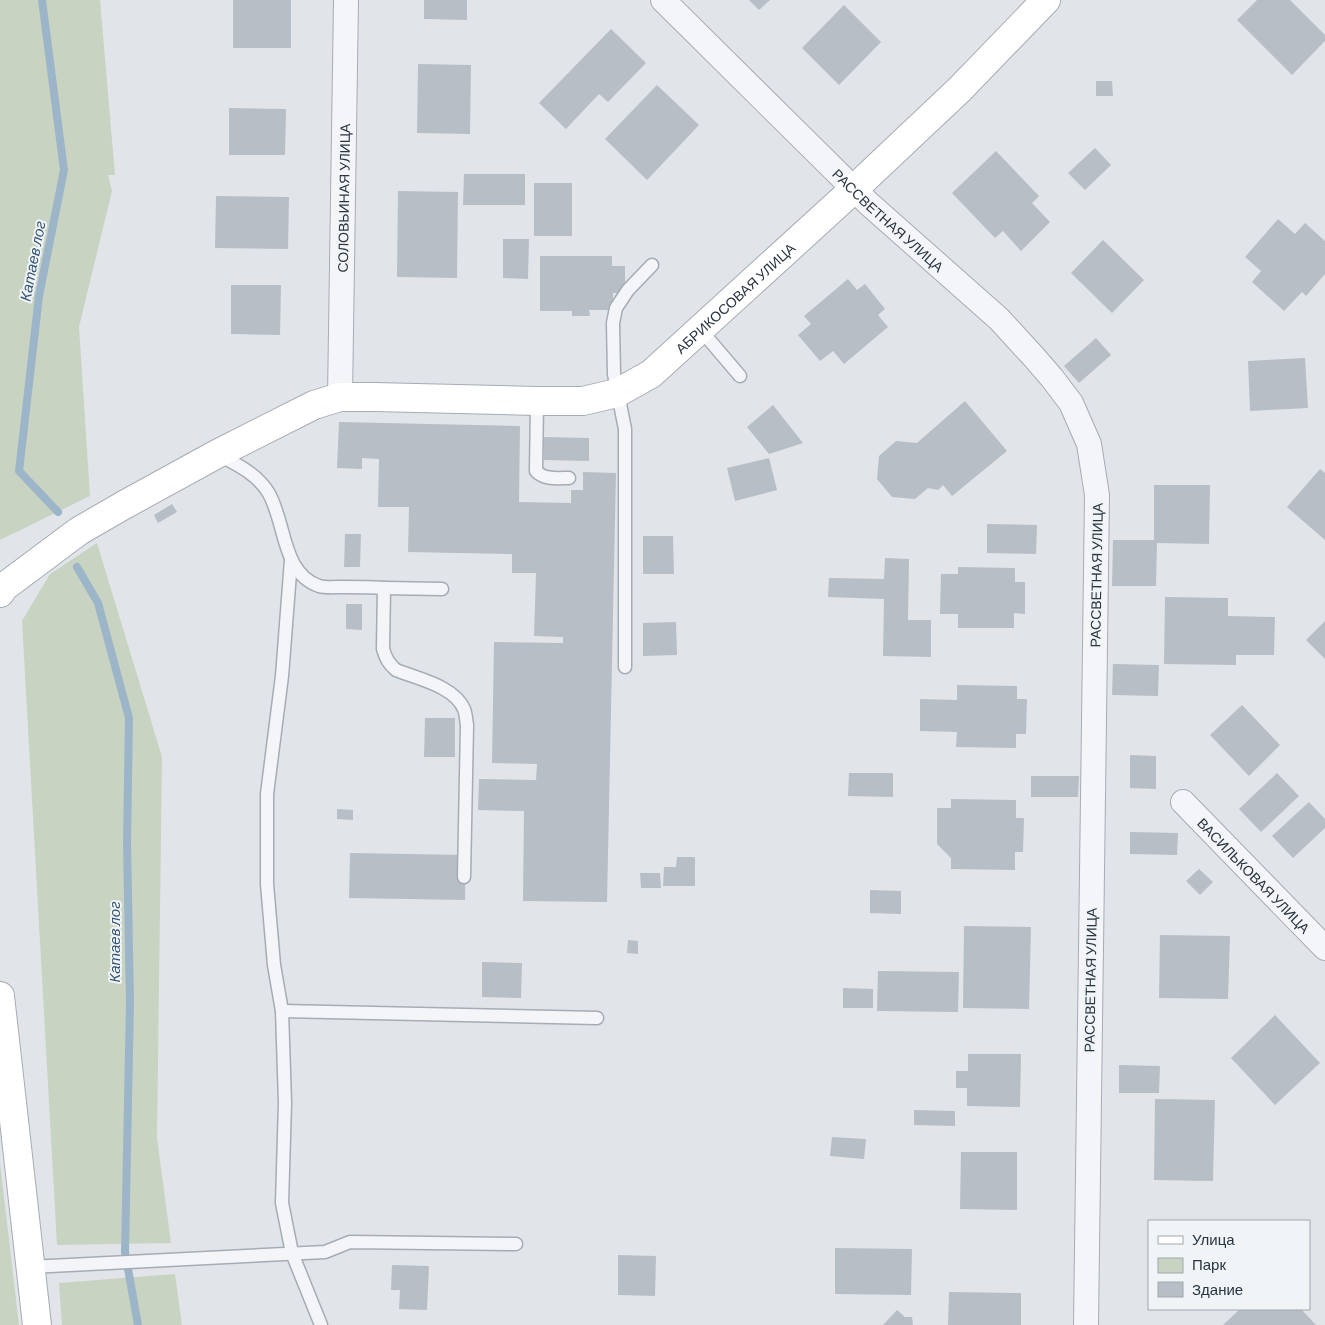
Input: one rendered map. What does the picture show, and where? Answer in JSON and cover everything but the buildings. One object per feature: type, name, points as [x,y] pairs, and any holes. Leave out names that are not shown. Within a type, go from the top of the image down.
[{"type":"street","name":"СОЛОВЬИНАЯ УЛИЦА","points":[[340,397],[346,0]]},
{"type":"street","name":"РАССВЕТНАЯ УЛИЦА","points":[[663,0],[868,203],[999,319],[1052,378],[1071,403],[1089,444],[1096,495],[1092,1323]]},
{"type":"street","name":"АБРИКОСОВАЯ УЛИЦА","points":[[0,593],[4,587],[79,531],[217,454],[314,405],[340,397],[582,401],[617,393],[651,374],[960,90],[1046,0]]},
{"type":"street","name":"ВАСИЛЬКОВАЯ УЛИЦА","points":[[1184,802],[1325,948]]},
{"type":"street","points":[[0,996],[37,1325]]},
{"type":"lane","points":[[625,667],[625,429],[614,374],[613,323],[616,308],[628,290],[652,265]]},
{"type":"lane","points":[[700,329],[740,376]]},
{"type":"lane","points":[[537,401],[536,471],[540,476],[569,478]]},
{"type":"lane","points":[[217,454],[248,470],[268,491],[274,504],[291,560],[305,577],[321,586],[442,589]]},
{"type":"lane","points":[[291,560],[282,676],[267,794],[266,884],[274,965],[282,1011],[285,1103],[282,1203],[292,1254],[321,1325]]},
{"type":"lane","points":[[384,588],[383,649],[385,658],[396,670],[451,693],[459,700],[464,710],[467,725],[464,877]]},
{"type":"lane","points":[[282,1011],[597,1018]]},
{"type":"lane","points":[[30,1267],[325,1252],[350,1242],[516,1244]]},
{"type":"green space","points":[[0,0],[100,0],[115,175],[108,175],[112,191],[79,327],[90,496],[0,540]]},
{"type":"green space","points":[[97,543],[162,757],[157,1138],[171,1243],[57,1245],[22,621],[50,574]]},
{"type":"green space","points":[[0,1163],[19,1325],[0,1325]]},
{"type":"green space","points":[[175,1274],[182,1325],[62,1325],[59,1283]]},
{"type":"waterway","name":"Катаев лог","points":[[42,0],[64,170],[39,296],[19,471],[58,512]]},
{"type":"waterway","name":"Катаев лог","points":[[77,567],[98,603],[129,718],[127,843],[130,1002],[125,1252],[138,1325]]}]
